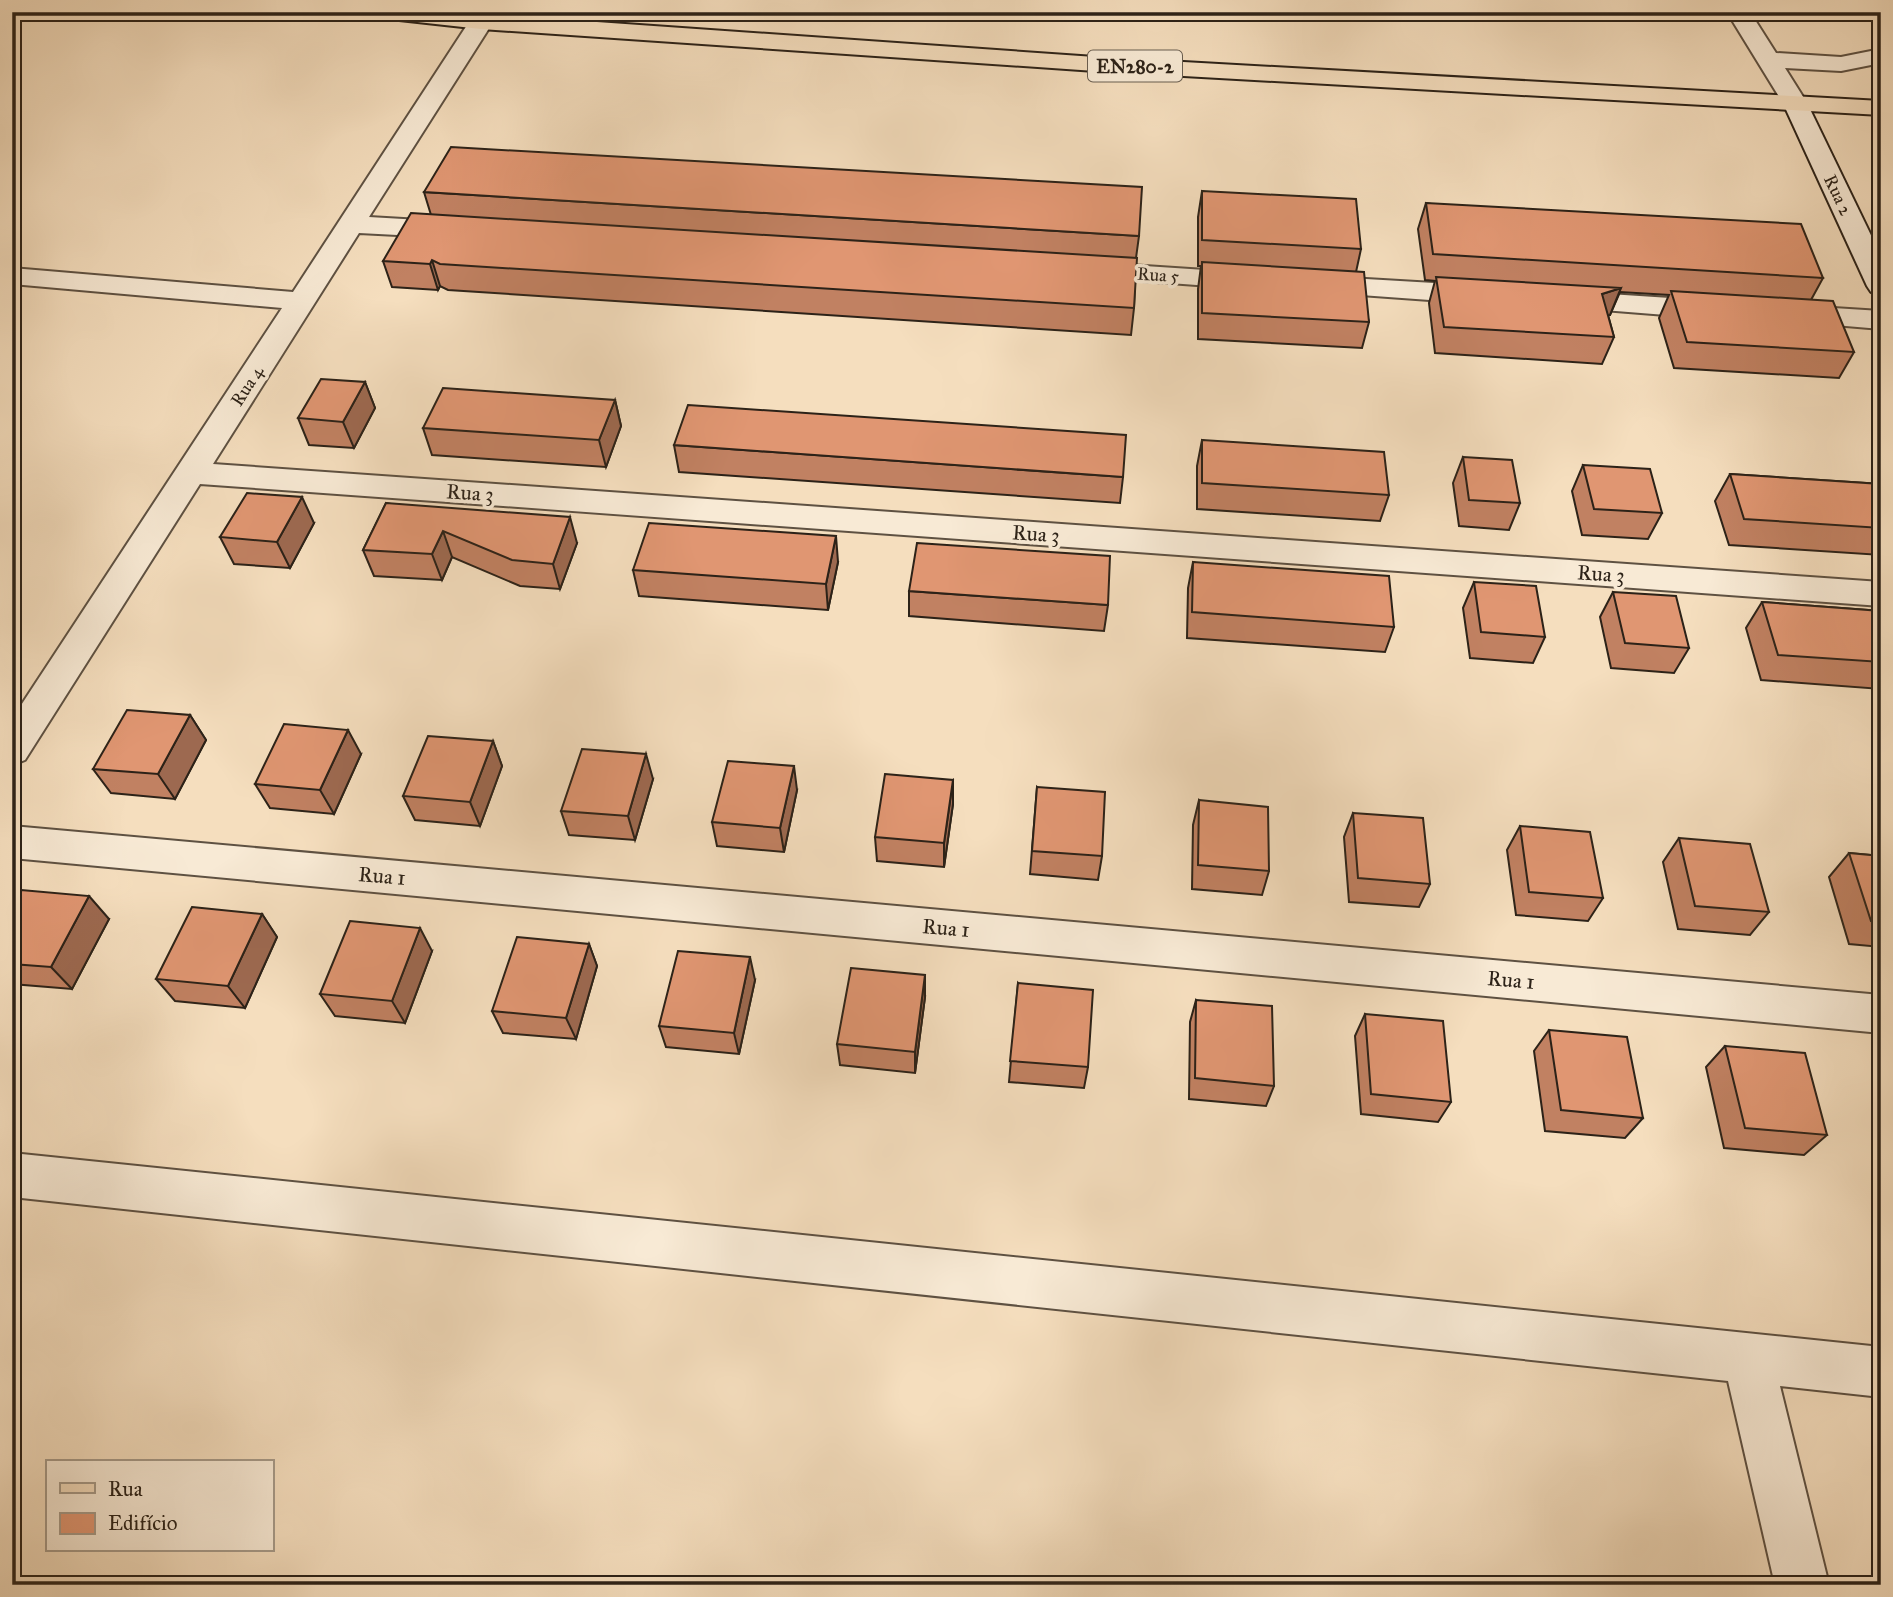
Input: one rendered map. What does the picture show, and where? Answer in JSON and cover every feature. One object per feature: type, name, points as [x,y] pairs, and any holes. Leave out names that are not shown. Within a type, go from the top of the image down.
[{"type":"main road","name":"EN280-2","points":[[390,12],[481,22],[1109,65],[1881,107]]},
{"type":"street","name":"Rua 2","points":[[1738,12],[1794,103],[1881,286]]},
{"type":"street","name":"Rua 4","points":[[12,750],[481,22]]},
{"type":"street","points":[[1768,60],[1841,64],[1881,56]]},
{"type":"street","points":[[352,224],[477,232]]},
{"type":"street","name":"Rua 5","points":[[1061,269],[1881,320]]},
{"type":"street","points":[[12,276],[302,301]]},
{"type":"street","name":"Rua 3","points":[[191,473],[1881,594]]},
{"type":"street","name":"Rua 1","points":[[12,842],[1881,1014]]},
{"type":"street","points":[[12,1175],[1881,1372]]},
{"type":"street","points":[[1748,1358],[1802,1585]]},
{"type":"building","points":[[451,147],[1142,187],[1139,236],[424,192]]},
{"type":"building","points":[[1202,191],[1356,199],[1361,249],[1202,240]]},
{"type":"building","points":[[1426,203],[1801,224],[1823,278],[1433,254]]},
{"type":"building","points":[[411,213],[1137,258],[1134,308],[440,264],[432,260],[430,264],[383,261]]},
{"type":"building","points":[[1202,262],[1364,272],[1369,322],[1202,313]]},
{"type":"building","points":[[1436,277],[1621,288],[1602,294],[1614,337],[1444,327]]},
{"type":"building","points":[[1671,291],[1833,301],[1854,352],[1687,342]]},
{"type":"building","points":[[321,379],[365,382],[343,422],[298,418]]},
{"type":"building","points":[[443,388],[615,400],[599,440],[423,428]]},
{"type":"building","points":[[688,405],[1126,435],[1123,477],[674,445]]},
{"type":"building","points":[[1202,440],[1384,452],[1389,495],[1202,483]]},
{"type":"building","points":[[1463,457],[1512,460],[1520,503],[1469,500]]},
{"type":"building","points":[[1583,465],[1650,469],[1662,513],[1594,509]]},
{"type":"building","points":[[1730,474],[1881,484],[1881,528],[1744,519]]},
{"type":"building","points":[[247,493],[302,497],[277,542],[220,537]]},
{"type":"building","points":[[386,503],[570,517],[553,564],[512,560],[443,531],[432,554],[363,550]]},
{"type":"building","points":[[649,523],[836,536],[826,584],[633,570]]},
{"type":"building","points":[[917,543],[1110,556],[1108,605],[909,591]]},
{"type":"building","points":[[1193,562],[1389,576],[1394,627],[1192,612]]},
{"type":"building","points":[[1474,582],[1536,586],[1545,637],[1481,632]]},
{"type":"building","points":[[1613,592],[1676,596],[1689,648],[1625,643]]},
{"type":"building","points":[[1762,602],[1881,611],[1881,662],[1778,655]]},
{"type":"building","points":[[127,710],[190,715],[158,774],[93,769]]},
{"type":"building","points":[[284,724],[348,730],[320,790],[255,784]]},
{"type":"building","points":[[428,736],[493,741],[470,802],[403,796]]},
{"type":"building","points":[[582,749],[646,754],[628,816],[561,811]]},
{"type":"building","points":[[728,761],[794,766],[780,828],[712,822]]},
{"type":"building","points":[[885,774],[953,780],[944,843],[875,837]]},
{"type":"building","points":[[1037,787],[1105,792],[1102,856],[1032,851]]},
{"type":"building","points":[[1199,800],[1268,807],[1269,871],[1198,865]]},
{"type":"building","points":[[1353,813],[1423,818],[1430,884],[1358,878]]},
{"type":"building","points":[[1520,826],[1590,832],[1603,898],[1529,892]]},
{"type":"building","points":[[1679,838],[1750,844],[1769,912],[1695,906]]},
{"type":"building","points":[[1849,853],[1881,856],[1881,922],[1871,921]]},
{"type":"building","points":[[21,890],[89,896],[51,967],[12,964],[12,905]]},
{"type":"building","points":[[192,907],[262,914],[228,986],[156,979]]},
{"type":"building","points":[[350,921],[420,928],[392,1001],[320,994]]},
{"type":"building","points":[[517,937],[589,944],[566,1018],[492,1011]]},
{"type":"building","points":[[678,951],[750,957],[734,1033],[659,1026]]},
{"type":"building","points":[[851,968],[925,975],[915,1052],[837,1044]]},
{"type":"building","points":[[1018,983],[1093,990],[1088,1067],[1010,1061]]},
{"type":"building","points":[[1196,1000],[1272,1006],[1274,1086],[1195,1078]]},
{"type":"building","points":[[1365,1014],[1443,1021],[1451,1102],[1371,1094]]},
{"type":"building","points":[[1549,1030],[1627,1037],[1643,1118],[1561,1110]]},
{"type":"building","points":[[1725,1046],[1805,1053],[1827,1135],[1745,1128]]}]
